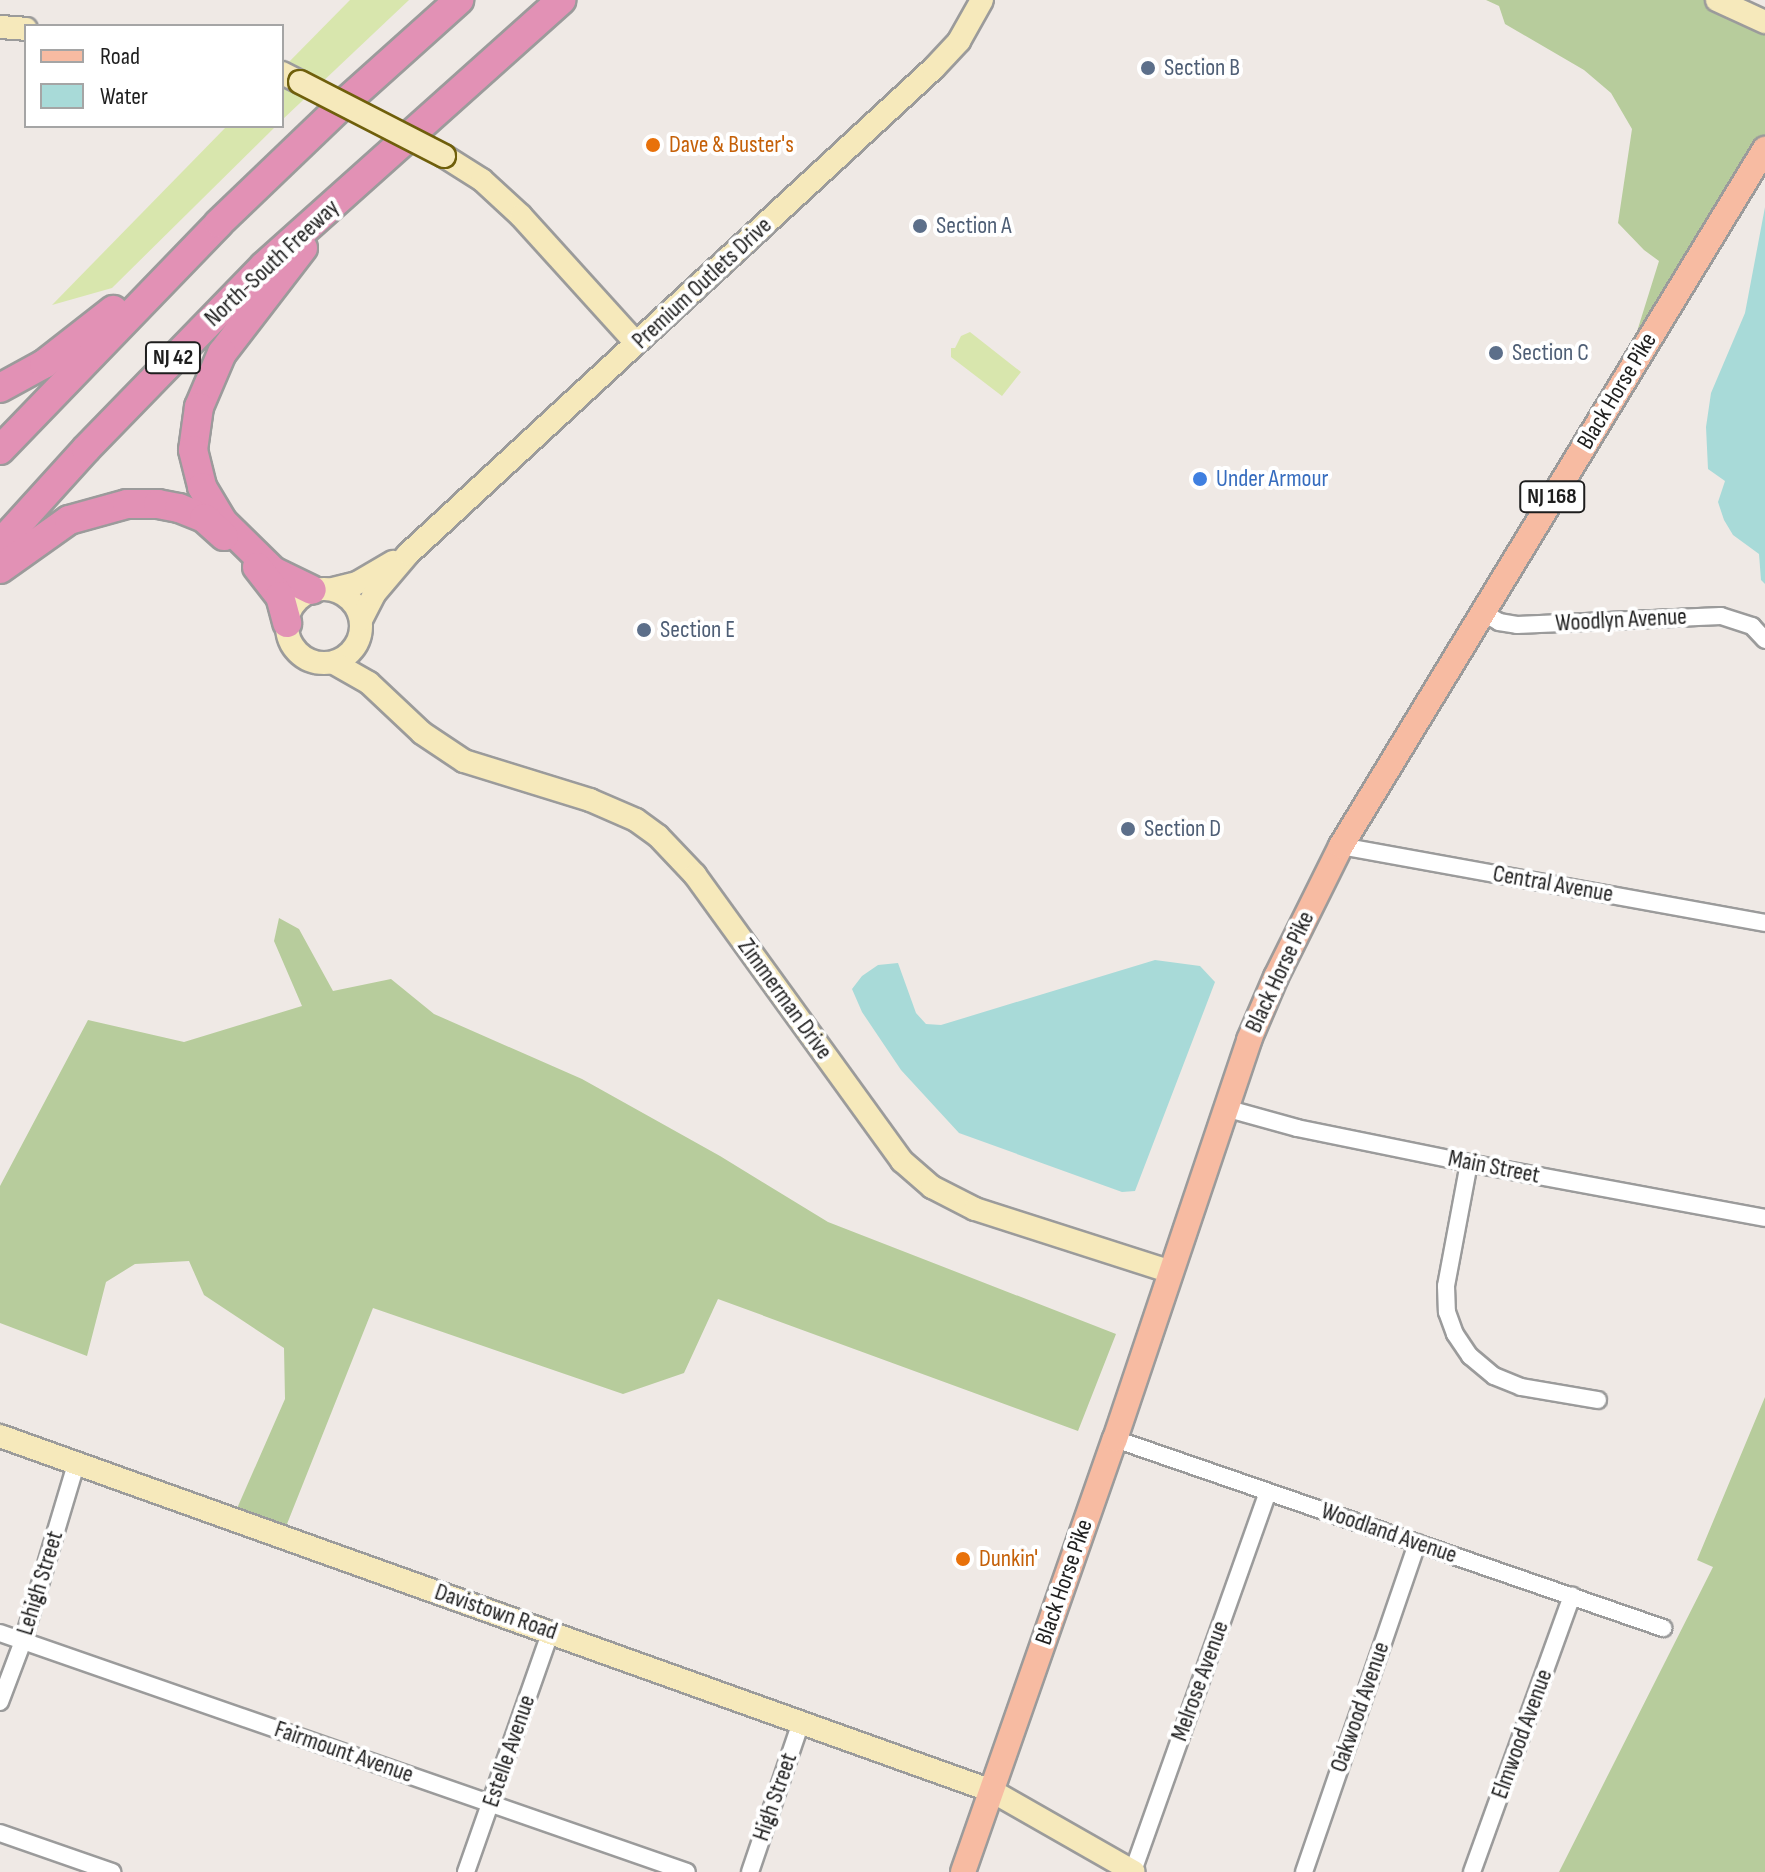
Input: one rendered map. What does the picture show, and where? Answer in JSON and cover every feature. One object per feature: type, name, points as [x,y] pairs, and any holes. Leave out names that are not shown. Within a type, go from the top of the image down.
[{"type":"highway","name":"NJ 42","points":[[0,450],[219,223],[341,106],[459,0]]},
{"type":"highway","name":"North-South Freeway","points":[[0,544],[86,449],[264,266],[562,0]]},
{"type":"highway","points":[[322,589],[273,571],[223,522],[198,475],[194,437],[204,391],[229,342],[357,183]]},
{"type":"highway","points":[[0,388],[73,343],[219,223]]},
{"type":"highway","points":[[0,569],[69,520],[127,504],[168,505],[204,518],[237,547],[271,582],[285,609],[287,623]]},
{"type":"main road","name":"Black Horse Pike","points":[[963,1872],[1115,1439],[1225,1108],[1276,977],[1341,846],[1765,149]]},
{"type":"street","name":"Premium Outlets Drive","points":[[360,630],[374,594],[408,554],[934,68],[959,41],[982,0]]},
{"type":"street","points":[[1717,0],[1765,22]]},
{"type":"street","points":[[0,27],[24,29]]},
{"type":"street","points":[[291,77],[444,156],[482,180],[521,216],[636,343]]},
{"type":"street","name":"Premium Outlets Drive","points":[[322,589],[357,583],[408,554]]},
{"type":"street","points":[[322,589],[353,601],[360,630],[352,652],[334,663],[318,663],[302,655],[291,642],[287,623],[295,603],[322,589]]},
{"type":"street","name":"Woodlyn Avenue","points":[[1482,612],[1499,622],[1517,625],[1721,616],[1741,620],[1762,636]]},
{"type":"street","name":"Zimmerman Drive","points":[[360,630],[372,671],[404,715]]},
{"type":"street","name":"Zimmerman Drive","points":[[334,663],[357,673],[422,733],[464,761],[590,800],[636,820],[658,836],[695,875],[893,1149],[932,1187],[975,1209],[1171,1272]]},
{"type":"street","name":"Central Avenue","points":[[1341,846],[1765,923]]},
{"type":"street","name":"Main Street","points":[[1225,1108],[1297,1128],[1765,1218]]},
{"type":"street","points":[[1469,1163],[1446,1286],[1447,1312],[1455,1334],[1482,1367],[1508,1382],[1598,1400]]},
{"type":"street","name":"Davistown Road","points":[[0,1436],[992,1791],[1133,1872]]},
{"type":"street","name":"Woodland Avenue","points":[[1115,1439],[1663,1628]]},
{"type":"street","name":"Lehigh Street","points":[[0,1702],[23,1641],[76,1464]]},
{"type":"street","name":"Melrose Avenue","points":[[1133,1872],[1268,1492]]},
{"type":"street","name":"Oakwood Avenue","points":[[1304,1872],[1417,1543]]},
{"type":"street","name":"Elmwood Avenue","points":[[1472,1872],[1572,1596]]},
{"type":"street","name":"Estelle Avenue","points":[[466,1872],[551,1631]]},
{"type":"street","name":"Fairmount Avenue","points":[[0,1633],[687,1872]]},
{"type":"street","name":"High Street","points":[[750,1872],[801,1722]]},
{"type":"street","points":[[0,1833],[112,1872]]},
{"type":"green space","points":[[350,0],[409,0],[284,118],[284,67]]},
{"type":"green space","points":[[1486,0],[1717,0],[1765,22],[1765,149],[1620,386],[1659,261],[1618,223],[1632,129],[1611,93],[1584,70],[1505,24],[1499,6]]},
{"type":"green space","points":[[225,128],[274,128],[112,288],[52,305]]},
{"type":"green space","points":[[970,332],[1021,372],[1002,396],[951,357],[951,348],[955,348],[961,336]]},
{"type":"green space","points":[[279,918],[299,929],[333,991],[391,979],[434,1014],[582,1079],[720,1156],[828,1222],[1116,1334],[1078,1431],[718,1299],[684,1373],[623,1394],[373,1308],[285,1529],[235,1513],[285,1399],[284,1348],[204,1295],[189,1261],[135,1264],[106,1282],[87,1356],[0,1323],[0,1186],[88,1020],[184,1042],[302,1006],[274,941]]},
{"type":"green space","points":[[1765,1397],[1765,1872],[1559,1872],[1713,1567],[1697,1560]]},
{"type":"water","points":[[1765,207],[1765,584],[1761,580],[1759,554],[1733,535],[1724,520],[1718,502],[1725,481],[1708,469],[1706,427],[1711,393],[1745,313]]},
{"type":"water","points":[[1155,960],[1200,966],[1215,982],[1135,1191],[1122,1192],[959,1133],[901,1070],[862,1012],[852,989],[862,976],[878,965],[898,963],[916,1013],[926,1024],[941,1025]]},
{"type":"place","name":"Section B","points":[[1148,68]]},
{"type":"place","name":"Dave & Buster's","points":[[653,145]]},
{"type":"place","name":"Section A","points":[[920,226]]},
{"type":"place","name":"Section C","points":[[1496,353]]},
{"type":"place","name":"Under Armour","points":[[1200,479]]},
{"type":"place","name":"Section E","points":[[644,630]]},
{"type":"place","name":"Section D","points":[[1128,829]]},
{"type":"place","name":"Dunkin'","points":[[963,1559]]}]
